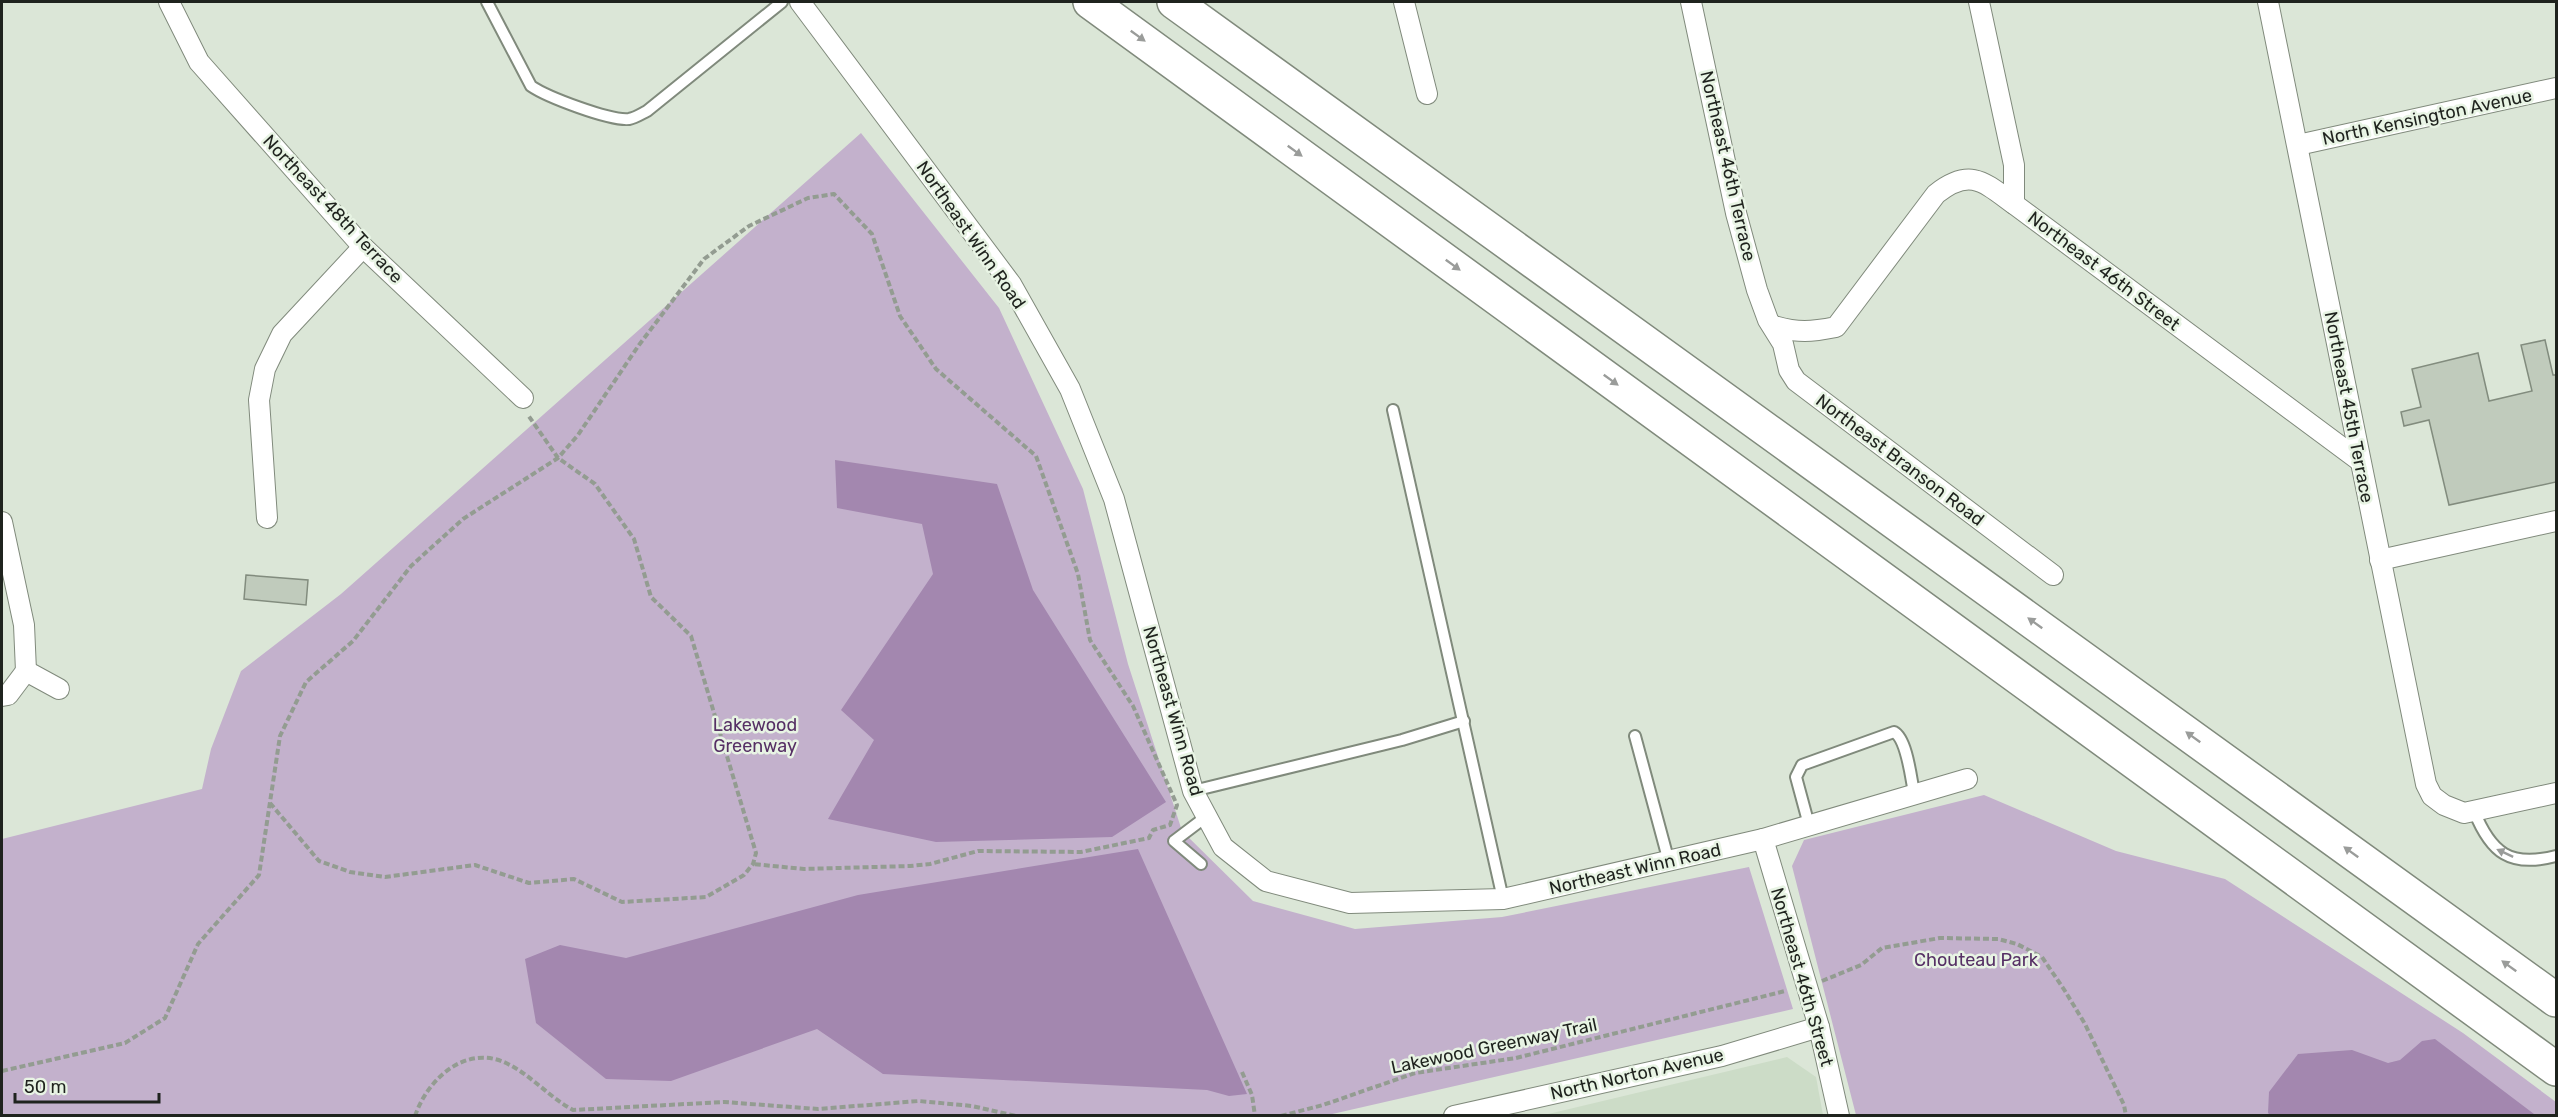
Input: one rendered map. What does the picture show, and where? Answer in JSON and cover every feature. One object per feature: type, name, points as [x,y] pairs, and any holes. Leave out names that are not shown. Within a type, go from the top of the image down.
[{"type":"highway","points":[[1090,2],[2556,1070]]},
{"type":"highway","points":[[1174,2],[2556,1000]]},
{"type":"street","name":"Northeast 48th Terrace","points":[[168,2],[199,62],[363,247],[523,398]]},
{"type":"street","name":"Northeast Winn Road","points":[[800,2],[1011,284],[1070,389],[1114,499],[1193,791],[1223,846],[1266,881],[1350,903],[1503,899],[1762,839],[1967,778]]},
{"type":"street","points":[[1404,2],[1427,94]]},
{"type":"street","name":"Northeast 46th Terrace","points":[[1691,2],[1736,213],[1757,290],[1768,320],[1773,327]]},
{"type":"street","name":"Northeast 46th Street","points":[[1980,2],[2014,165],[2014,204],[2360,461]]},
{"type":"street","name":"Northeast 45th Terrace","points":[[2268,2],[2426,784],[2432,796],[2444,805],[2464,813],[2474,811]]},
{"type":"street","name":"North Kensington Avenue","points":[[2298,145],[2556,88]]},
{"type":"street","points":[[1773,327],[1809,332],[1836,327],[1936,194],[1947,186],[1971,178],[1985,184],[2014,204]]},
{"type":"street","points":[[267,518],[259,400],[265,369],[282,334],[363,247]]},
{"type":"street","name":"Northeast Branson Road","points":[[1773,327],[1783,344],[1789,370],[1796,381],[2053,574]]},
{"type":"street","points":[[2380,560],[2556,521]]},
{"type":"street","points":[[2,522],[24,625],[26,671],[8,695],[2,696]]},
{"type":"street","points":[[26,671],[59,689]]},
{"type":"street","points":[[2474,811],[2556,793]]},
{"type":"street","name":"Northeast 46th Street","points":[[1762,839],[1819,1027],[1839,1116]]},
{"type":"street","name":"North Norton Avenue","points":[[1454,1116],[1722,1056],[1819,1027]]},
{"type":"lane","points":[[487,2],[531,86],[542,93],[614,118],[630,119],[646,111],[782,2]]},
{"type":"lane","points":[[1392,410],[1503,899]]},
{"type":"lane","points":[[1193,791],[1402,740],[1464,721]]},
{"type":"lane","points":[[1809,825],[1796,777],[1802,765],[1894,732],[1899,735],[1903,743],[1914,793]]},
{"type":"lane","points":[[1635,736],[1669,862]]},
{"type":"lane","points":[[2474,811],[2483,833],[2497,850],[2521,860],[2556,856]]},
{"type":"lane","points":[[1201,864],[1174,841],[1207,816]]},
{"type":"path","points":[[2,1071],[125,1043],[165,1017],[198,944],[259,875],[280,736],[306,682],[353,641],[411,566],[463,519],[558,458],[578,435],[639,345],[704,259],[749,226],[808,198],[834,194],[872,234],[900,316],[936,369],[1036,456],[1078,574],[1090,640],[1133,706],[1177,805],[1170,825],[1153,830],[1149,838],[1081,852],[978,851],[930,864],[910,866],[804,869],[753,864]]},
{"type":"path","points":[[270,803],[319,861],[350,872],[385,877],[475,865],[529,883],[574,879],[622,902],[706,897],[744,875],[753,864],[756,853],[691,636],[651,597],[634,539],[595,484],[558,458],[530,419],[523,398]]},
{"type":"path","points":[[1819,983],[1861,965],[1882,948],[1940,938],[1998,939],[2017,944],[2042,957],[2065,991],[2085,1024],[2124,1104],[2126,1116]]},
{"type":"path","name":"Lakewood Greenway Trail","points":[[1281,1116],[1323,1105],[1415,1073],[1516,1058],[1785,992]]},
{"type":"path","points":[[415,1116],[419,1104],[433,1083],[450,1067],[469,1059],[490,1057],[507,1063],[525,1074],[554,1100],[573,1110],[724,1102],[818,1109],[919,1101],[972,1106],[1016,1116]]},
{"type":"path","points":[[1242,1072],[1252,1095],[1255,1116]]},
{"type":"shaded area","points":[[835,460],[997,484],[1033,590],[1166,802],[1112,837],[936,842],[828,819],[874,740],[841,710],[933,574],[922,524],[837,508]]},
{"type":"shaded area","points":[[1138,849],[1247,1094],[1229,1096],[1207,1090],[883,1074],[817,1029],[671,1081],[606,1079],[536,1023],[525,959],[560,945],[626,958],[858,895]]},
{"type":"shaded area","points":[[2435,1039],[2534,1114],[2540,1115],[2271,1116],[2268,1113],[2269,1092],[2298,1054],[2352,1050],[2388,1063],[2400,1060],[2422,1041]]},
{"type":"shaded area","points":[[1787,1057],[1816,1077],[1823,1115],[1544,1115]]},
{"type":"green space","name":"Lakewood Greenway","points":[[861,133],[999,308],[1083,489],[1128,664],[1182,831],[1253,901],[1355,929],[1502,917],[1749,867],[1793,1009],[1328,1115],[2,1116],[2,839],[202,789],[211,749],[241,671],[341,594]]},
{"type":"green space","name":"Chouteau Park","points":[[1984,795],[2116,851],[2225,879],[2463,1033],[2556,1102],[2556,1115],[1856,1115],[1792,866],[1804,840]]},
{"type":"building","points":[[2545,340],[2553,375],[2556,375],[2556,482],[2449,505],[2429,420],[2404,426],[2401,412],[2421,407],[2412,369],[2478,353],[2489,401],[2532,391],[2521,345]]},
{"type":"building","points":[[246,575],[308,580],[306,605],[244,599]]}]
